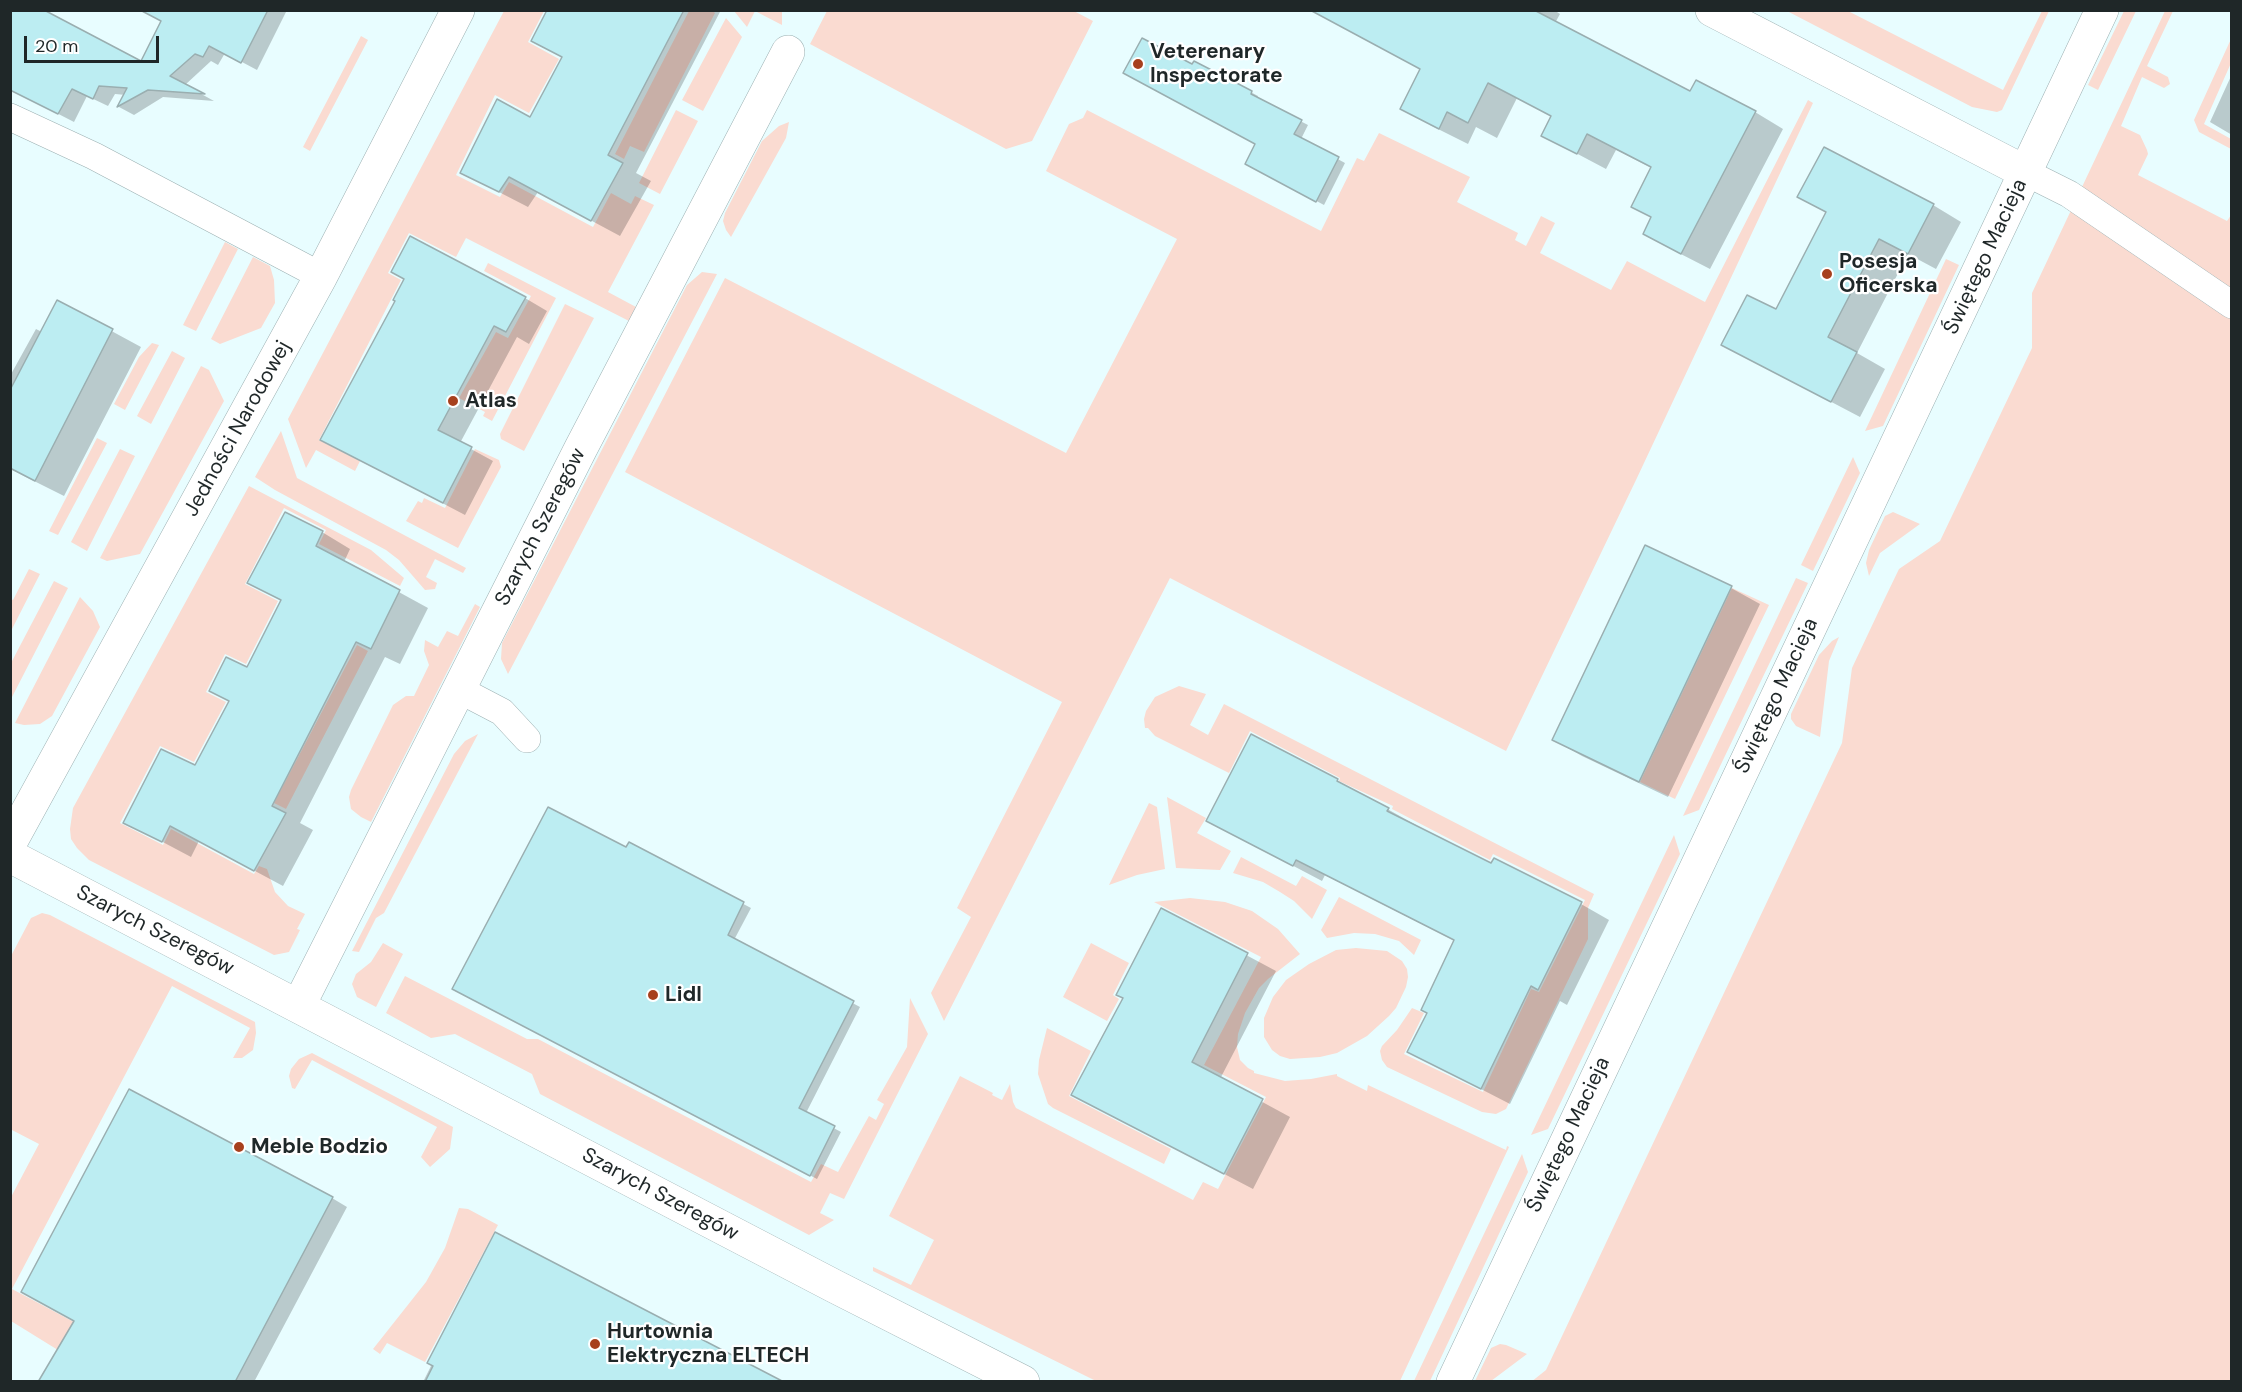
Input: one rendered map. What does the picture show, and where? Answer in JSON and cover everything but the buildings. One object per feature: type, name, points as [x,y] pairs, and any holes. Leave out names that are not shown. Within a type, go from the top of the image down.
[{"type":"street","name":"Jedności Narodowej","points":[[10,843],[321,276],[458,10]]},
{"type":"street","points":[[1712,10],[2025,172]]},
{"type":"street","name":"Świętego Macieja","points":[[1453,1382],[2102,10]]},
{"type":"street","name":"Szarych Szeregów","points":[[299,1005],[458,689],[788,52]]},
{"type":"street","name":"Szarych Szeregów","points":[[10,856],[834,1286],[1023,1382]]},
{"type":"lane","points":[[10,117],[94,156],[321,276]]},
{"type":"lane","points":[[2025,172],[2069,194],[2230,299]]},
{"type":"lane","points":[[458,689],[502,712],[527,739]]},
{"type":"shaded area","points":[[1072,10],[1093,21],[1032,141],[1006,149],[810,44],[827,11]]},
{"type":"shaded area","points":[[504,11],[544,11],[528,42],[559,59],[529,113],[495,95],[456,175],[500,197],[509,182],[593,227],[611,193],[631,204],[635,196],[654,205],[608,292],[636,307],[629,321],[466,238],[456,257],[409,233],[388,273],[401,280],[319,440],[360,461],[355,471],[316,450],[306,468],[288,419]]},
{"type":"shaded area","points":[[689,11],[713,11],[715,13],[644,152],[630,146],[624,159],[615,154]]},
{"type":"shaded area","points":[[734,11],[755,11],[747,27]]},
{"type":"shaded area","points":[[755,11],[782,11],[782,25]]},
{"type":"shaded area","points":[[1787,11],[1848,11],[2003,90],[2042,11],[2049,11],[2002,110],[1997,112],[1972,107]]},
{"type":"shaded area","points":[[2124,11],[2136,11],[2098,90],[2088,85]]},
{"type":"shaded area","points":[[2165,11],[2173,11],[2147,66],[2168,77],[2170,84],[2164,88],[2142,77],[2121,126],[2140,135],[2147,150],[2148,154],[2138,175],[2227,221],[2231,215],[2231,1381],[1531,1382],[1546,1370],[1842,743],[1852,668],[1899,569],[1940,541],[2032,348],[2032,293]]},
{"type":"shaded area","points":[[726,18],[742,37],[703,111],[682,100]]},
{"type":"shaded area","points":[[361,36],[368,40],[310,151],[303,147]]},
{"type":"shaded area","points":[[2231,39],[2231,63],[2204,124],[2231,139],[2231,149],[2199,132],[2194,120]]},
{"type":"shaded area","points":[[1808,100],[1813,103],[1506,751],[1170,578],[944,1021],[931,993],[971,917],[957,908],[1062,702],[625,472],[725,278],[1066,453],[1177,239],[1046,171],[1069,124],[1083,118],[1087,110],[1321,231],[1357,158],[1364,161],[1379,133],[1470,177],[1457,202],[1518,233],[1515,240],[1526,246],[1541,216],[1555,223],[1540,253],[1611,290],[1627,261],[1705,302]]},
{"type":"shaded area","points":[[676,110],[698,121],[660,194],[639,183]]},
{"type":"shaded area","points":[[789,122],[786,138],[731,237],[723,221],[725,213],[762,141],[779,126]]},
{"type":"shaded area","points":[[225,242],[238,249],[196,331],[183,325]]},
{"type":"shaded area","points":[[253,257],[270,266],[274,280],[275,303],[261,328],[220,344],[211,339]]},
{"type":"shaded area","points":[[1946,259],[1959,265],[1883,426],[1865,431]]},
{"type":"shaded area","points":[[488,263],[556,298],[492,421],[483,416],[485,412],[459,398],[496,332],[508,338],[531,296],[484,271]]},
{"type":"shaded area","points":[[702,272],[717,274],[508,674],[501,659],[502,643],[687,285]]},
{"type":"shaded area","points":[[565,304],[594,318],[524,451],[501,439],[500,434]]},
{"type":"shaded area","points":[[152,343],[159,345],[125,410],[114,404],[139,357]]},
{"type":"shaded area","points":[[172,351],[185,358],[151,424],[137,416]]},
{"type":"shaded area","points":[[201,366],[209,370],[224,401],[140,554],[107,561],[100,558]]},
{"type":"shaded area","points":[[281,431],[297,478],[466,568],[463,573],[435,559],[426,577],[437,583],[435,589],[425,590],[399,560],[386,550],[255,477]]},
{"type":"shaded area","points":[[97,438],[107,443],[58,535],[49,531]]},
{"type":"shaded area","points":[[120,449],[135,456],[87,551],[71,542]]},
{"type":"shaded area","points":[[475,449],[499,460],[501,467],[458,548],[406,521],[418,501],[422,503],[424,498],[445,508]]},
{"type":"shaded area","points":[[1853,457],[1860,473],[1813,571],[1801,565]]},
{"type":"shaded area","points":[[249,486],[371,550],[404,578],[400,586],[319,544],[326,530],[284,508],[245,584],[278,601],[246,664],[225,654],[206,692],[226,702],[194,762],[160,746],[120,823],[163,845],[171,829],[254,874],[259,866],[267,869],[275,892],[288,906],[305,914],[289,952],[274,955],[89,860],[71,839],[70,829],[73,808]]},
{"type":"shaded area","points":[[1893,512],[1920,524],[1880,553],[1869,576],[1866,563],[1869,550],[1885,516]]},
{"type":"shaded area","points":[[29,569],[40,574],[11,631],[11,599],[13,600]]},
{"type":"shaded area","points":[[1796,578],[1808,583],[1699,810],[1683,816]]},
{"type":"shaded area","points":[[54,581],[68,588],[11,699],[11,663]]},
{"type":"shaded area","points":[[1732,588],[1769,605],[1675,799],[1640,782]]},
{"type":"shaded area","points":[[80,597],[93,611],[100,627],[52,716],[40,724],[15,723]]},
{"type":"shaded area","points":[[475,604],[480,607],[371,822],[361,817],[351,809],[349,797],[351,790],[393,705],[406,696],[414,696],[429,665],[424,651],[425,640],[438,647],[447,631],[458,636]]},
{"type":"shaded area","points":[[1839,637],[1829,661],[1820,737],[1796,726],[1791,719],[1791,714],[1819,655]]},
{"type":"shaded area","points":[[357,645],[368,651],[286,809],[274,803]]},
{"type":"shaded area","points":[[1179,686],[1206,694],[1190,725],[1208,735],[1224,704],[1594,894],[1588,908],[1588,939],[1506,1109],[1496,1114],[1482,1112],[1387,1067],[1380,1051],[1412,1008],[1424,1013],[1404,1054],[1483,1092],[1531,989],[1539,992],[1585,900],[1493,854],[1490,860],[1392,809],[1393,806],[1339,781],[1340,778],[1250,731],[1229,773],[1155,736],[1148,728],[1145,728],[1146,711],[1155,697]]},
{"type":"shaded area","points":[[478,734],[384,913],[376,918],[359,952],[352,951],[454,754],[465,741]]},
{"type":"shaded area","points":[[1167,797],[1206,818],[1197,833],[1231,851],[1220,870],[1176,868]]},
{"type":"shaded area","points":[[1149,803],[1157,807],[1165,869],[1137,875],[1109,885]]},
{"type":"shaded area","points":[[1674,835],[1680,854],[1548,1129],[1531,1135]]},
{"type":"shaded area","points":[[1241,857],[1296,886],[1302,876],[1327,890],[1312,919],[1294,901],[1263,882],[1233,873]]},
{"type":"shaded area","points":[[1339,897],[1421,940],[1414,955],[1399,941],[1375,934],[1354,933],[1327,938],[1321,930]]},
{"type":"shaded area","points":[[1190,898],[1225,902],[1252,911],[1278,929],[1300,954],[1259,988],[1245,1013],[1238,1034],[1237,1047],[1240,1060],[1254,1073],[1285,1081],[1337,1074],[1367,1091],[1368,1085],[1506,1150],[1507,1146],[1509,1147],[1400,1381],[1096,1381],[873,1271],[873,1267],[911,1285],[934,1240],[889,1216],[960,1076],[1002,1100],[1010,1084],[1016,1108],[1193,1200],[1203,1182],[1218,1189],[1266,1097],[1204,1065],[1261,957],[1154,902]]},
{"type":"shaded area","points":[[42,913],[50,915],[255,1022],[253,1050],[242,1058],[233,1058],[250,1028],[172,986],[12,1289],[185,1381],[108,1381],[11,1321],[10,1199],[39,1144],[10,1129],[11,956],[31,918]]},
{"type":"shaded area","points":[[383,943],[403,954],[376,1007],[357,997],[352,984],[356,974],[371,962]]},
{"type":"shaded area","points":[[1091,943],[1129,963],[1113,995],[1119,999],[1107,1021],[1063,997]]},
{"type":"shaded area","points":[[1356,948],[1387,951],[1402,961],[1407,969],[1408,977],[1396,1008],[1367,1036],[1337,1053],[1320,1057],[1290,1059],[1272,1050],[1264,1037],[1264,1018],[1273,997],[1286,980],[1309,964],[1336,950]]},
{"type":"shaded area","points":[[405,976],[527,1039],[538,1039],[811,1182],[821,1164],[838,1172],[869,1116],[876,1120],[884,1104],[877,1100],[907,1047],[910,998],[928,1034],[844,1199],[830,1193],[820,1213],[834,1220],[809,1235],[540,1094],[532,1074],[455,1034],[431,1038],[386,1013]]},
{"type":"shaded area","points":[[1047,1028],[1091,1051],[1069,1096],[1171,1149],[1164,1164],[1048,1104],[1038,1074]]},
{"type":"shaded area","points":[[312,1053],[453,1127],[450,1149],[430,1167],[421,1157],[437,1127],[312,1060],[295,1089],[292,1088],[289,1076],[291,1069],[299,1059]]},
{"type":"shaded area","points":[[1522,1154],[1528,1172],[1430,1381],[1414,1381]]},
{"type":"shaded area","points":[[459,1208],[468,1209],[498,1225],[425,1362],[387,1343],[380,1354],[373,1349],[426,1282],[445,1248]]},
{"type":"shaded area","points":[[1500,1344],[1527,1354],[1491,1381],[1475,1381],[1491,1348]]},
{"type":"place","name":"Veterenary Inspectorate","points":[[1138,64]]},
{"type":"place","name":"Posesja Oficerska","points":[[1827,274]]},
{"type":"place","name":"Atlas","points":[[453,401]]},
{"type":"place","name":"Lidl","points":[[653,995]]},
{"type":"place","name":"Meble Bodzio","points":[[239,1147]]},
{"type":"place","name":"Hurtownia Elektryczna ELTECH","points":[[595,1344]]}]
